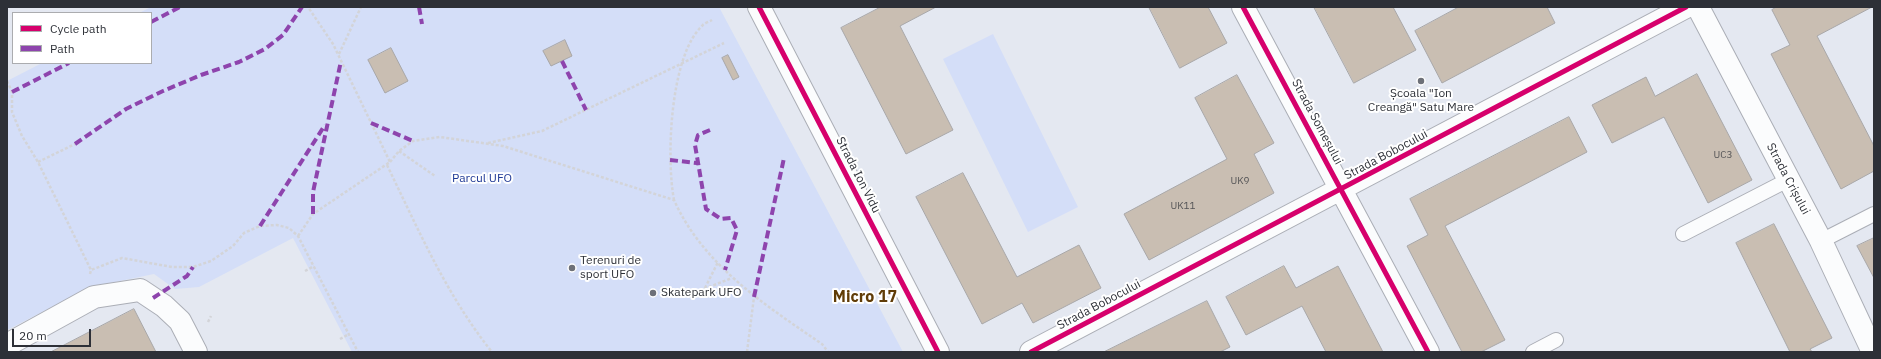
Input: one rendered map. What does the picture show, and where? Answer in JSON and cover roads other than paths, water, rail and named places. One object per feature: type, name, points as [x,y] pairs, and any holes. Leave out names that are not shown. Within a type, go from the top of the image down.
[{"type":"street","name":"Strada Ion Vidu","points":[[759,7],[938,352]]},
{"type":"street","name":"Strada Someșului","points":[[1243,7],[1428,352]]},
{"type":"street","name":"Strada Bobocului","points":[[1031,352],[1342,190],[1686,7]]},
{"type":"street","name":"Strada Crișului","points":[[1698,7],[1821,241],[1873,352]]},
{"type":"street","points":[[7,344],[94,297],[140,290],[164,306],[180,321],[196,352]]},
{"type":"lane","points":[[1683,234],[1788,180]]},
{"type":"lane","points":[[1821,241],[1874,214]]},
{"type":"lane","points":[[1533,352],[1556,340]]},
{"type":"place","name":"Școala \"Ion Creangă\" Satu Mare","points":[[1421,81]]},
{"type":"place","name":"Terenuri de sport UFO","points":[[572,268]]},
{"type":"place","name":"Skatepark UFO","points":[[653,293]]},
{"type":"district","name":"Micro 17","points":[[865,297]]},
{"type":"park label","name":"Parcul UFO","points":[[482,179]]}]
